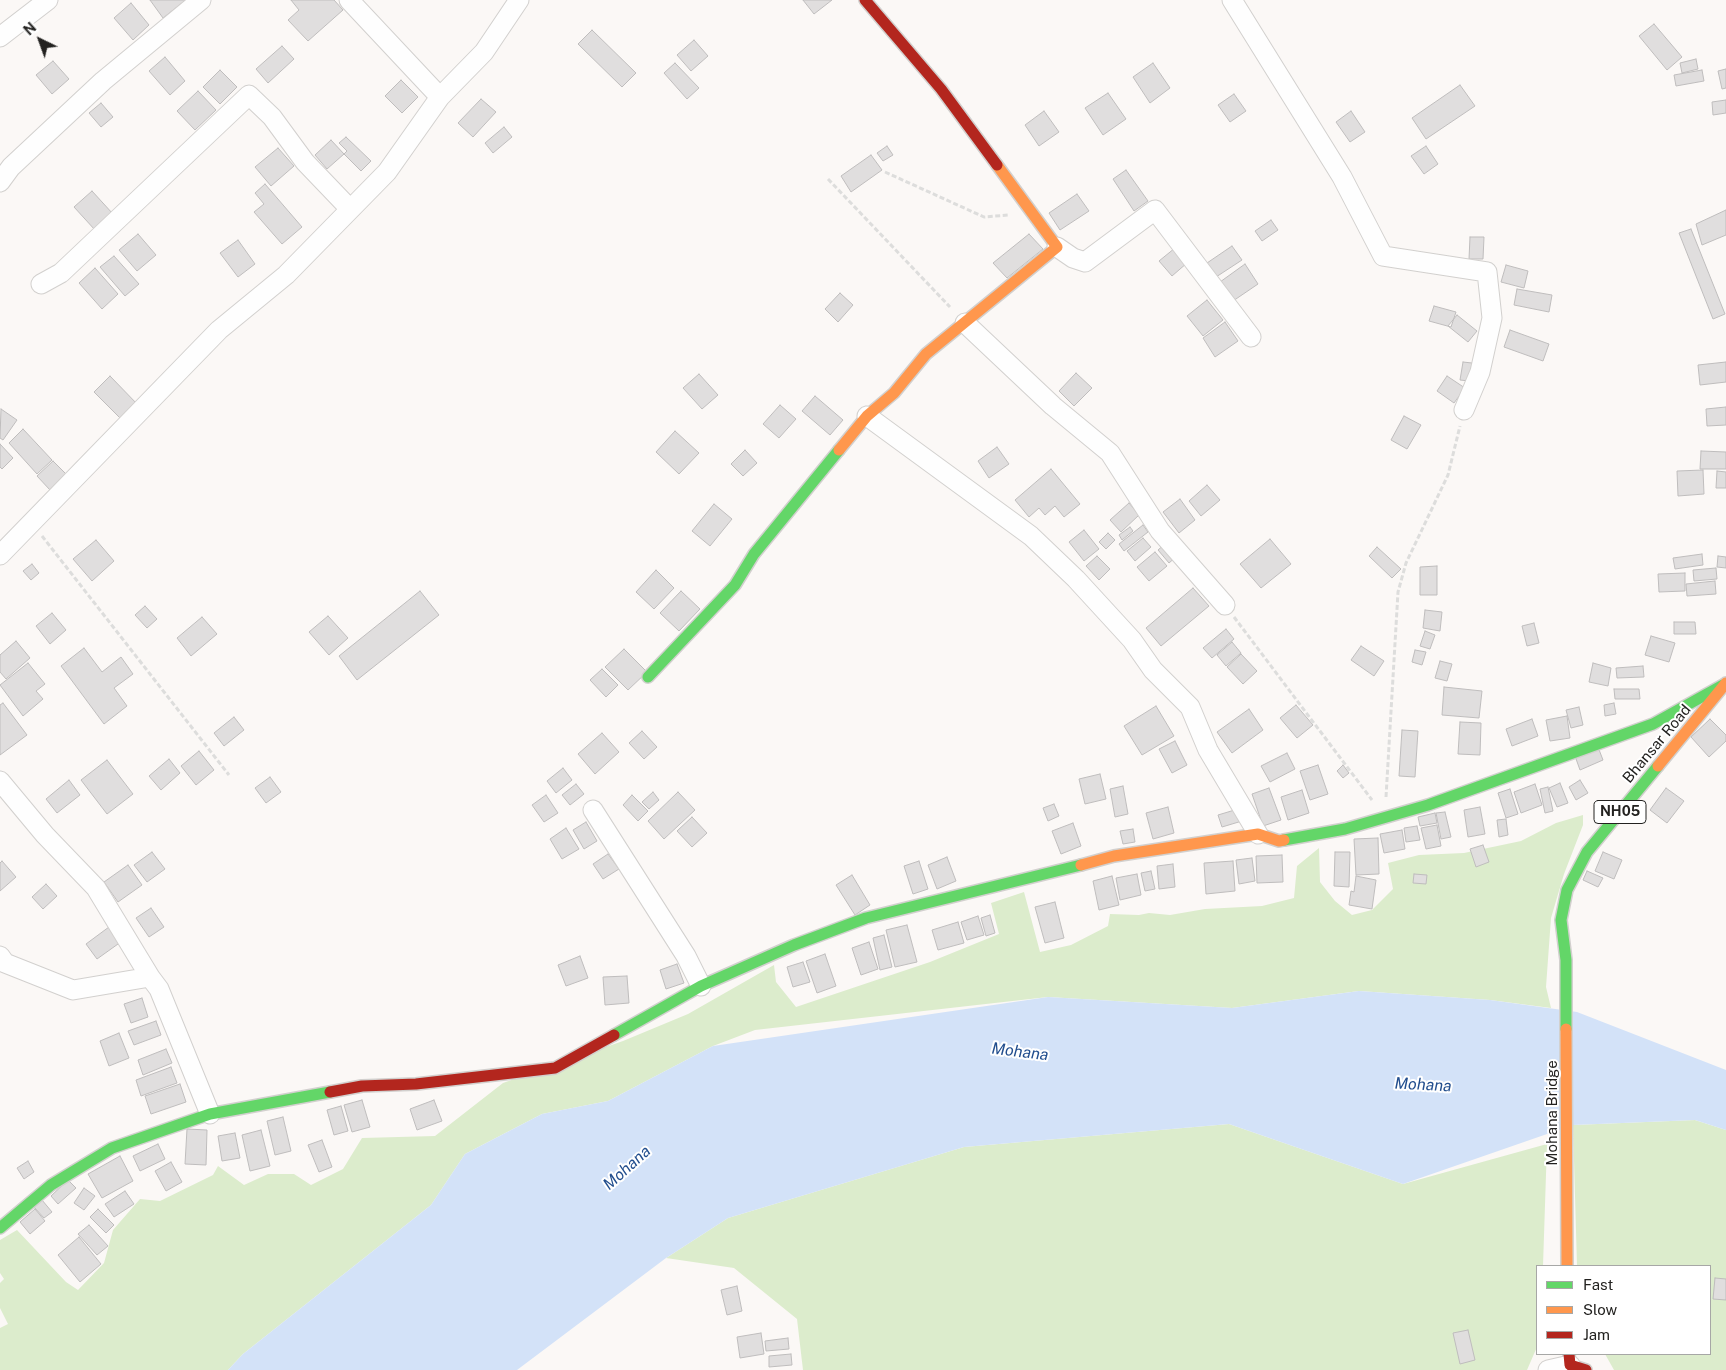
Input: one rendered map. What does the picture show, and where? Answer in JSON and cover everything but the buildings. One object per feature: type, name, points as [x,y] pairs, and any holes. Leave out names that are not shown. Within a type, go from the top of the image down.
[{"type":"street","points":[[0,37],[48,0]]},
{"type":"street","points":[[0,182],[11,167],[103,81],[200,0]]},
{"type":"street","points":[[349,0],[440,97]]},
{"type":"street","points":[[0,555],[219,330],[286,275],[388,172],[440,97],[484,52],[519,0]]},
{"type":"street","points":[[866,0],[941,89],[1057,247],[1073,258],[1085,262],[1156,210],[1251,337]]},
{"type":"street","points":[[1232,0],[1342,176],[1382,256],[1487,272],[1492,318],[1480,372],[1464,410]]},
{"type":"street","points":[[41,284],[61,274],[249,95],[272,117],[305,162],[350,209]]},
{"type":"street","points":[[648,677],[692,633],[735,585],[754,554],[866,416],[894,393],[926,354],[1057,247]]},
{"type":"street","points":[[965,323],[1053,406],[1110,453],[1160,531],[1225,605]]},
{"type":"street","points":[[866,416],[1031,536],[1076,579],[1132,640],[1153,670],[1190,707],[1208,750],[1258,834]]},
{"type":"street","points":[[0,1228],[51,1185],[112,1148],[210,1114],[362,1086],[416,1084],[555,1068],[701,986],[794,945],[866,918],[1114,856],[1258,834],[1279,841],[1344,829],[1428,805],[1653,724],[1724,684]]},
{"type":"street","name":"Bhansar Road","points":[[1566,960],[1561,920],[1567,890],[1588,852],[1708,707],[1724,684]]},
{"type":"street","points":[[0,781],[45,834],[96,888],[159,989],[210,1114]]},
{"type":"street","points":[[593,810],[686,956],[701,986]]},
{"type":"street","points":[[0,956],[5,962],[73,990],[150,977]]},
{"type":"street","name":"Mohana Bridge","points":[[1566,960],[1567,1265]]},
{"type":"street","points":[[1548,1370],[1575,1363]]},
{"type":"path","points":[[885,172],[984,217],[1009,216],[1020,196]]},
{"type":"path","points":[[828,179],[965,323]]},
{"type":"path","points":[[1385,817],[1398,592],[1406,563],[1448,475],[1464,410]]},
{"type":"path","points":[[33,523],[229,774]]},
{"type":"path","points":[[1225,605],[1385,817]]},
{"type":"green space","points":[[1583,815],[1583,825],[1564,874],[1551,918],[1546,987],[1551,1008],[1490,1000],[1359,991],[1232,1008],[1048,997],[755,1030],[713,1046],[608,1101],[542,1114],[465,1154],[431,1205],[243,1354],[228,1370],[0,1370],[0,1328],[8,1324],[0,1308],[0,1283],[4,1279],[0,1273],[0,1240],[17,1230],[66,1282],[78,1290],[104,1263],[113,1230],[140,1199],[160,1201],[213,1175],[218,1166],[244,1185],[268,1174],[294,1174],[311,1185],[343,1169],[362,1138],[435,1136],[503,1083],[623,1041],[688,1014],[774,965],[776,982],[796,1007],[930,962],[999,934],[991,903],[1024,892],[1040,952],[1071,945],[1108,926],[1110,914],[1139,915],[1149,913],[1170,915],[1205,909],[1262,906],[1294,898],[1297,866],[1319,848],[1320,882],[1335,901],[1352,915],[1372,910],[1393,889],[1388,863],[1419,855],[1464,853],[1521,841],[1556,823]]},
{"type":"green space","points":[[1695,1120],[1726,1130],[1726,1370],[1614,1370],[1606,1355],[1711,1355],[1711,1265],[1577,1265],[1573,1125]]},
{"type":"green space","points":[[1229,1124],[1403,1184],[1547,1144],[1543,1265],[1536,1265],[1536,1349],[1527,1370],[803,1370],[797,1319],[734,1268],[666,1258],[728,1218],[964,1147]]},
{"type":"water","name":"Mohana","points":[[1359,991],[1490,1000],[1577,1012],[1726,1070],[1726,1130],[1695,1120],[1573,1125],[1403,1184],[1229,1124],[964,1147],[728,1218],[666,1258],[517,1370],[228,1370],[243,1354],[431,1205],[465,1154],[542,1114],[608,1101],[713,1046],[1048,997],[1232,1008]]},
{"type":"traffic: fast","points":[[648,677],[735,585],[754,554],[839,450]]},
{"type":"traffic: fast","points":[[1284,840],[1345,829],[1428,805],[1653,724],[1723,685]]},
{"type":"traffic: fast","points":[[1566,1029],[1566,960],[1561,920],[1567,890],[1587,852],[1658,766]]},
{"type":"traffic: fast","points":[[614,1035],[701,986],[794,945],[866,918],[1081,865]]},
{"type":"traffic: fast","points":[[0,1228],[51,1185],[112,1148],[210,1114],[330,1092]]},
{"type":"traffic: slow","points":[[839,450],[867,416],[894,393],[926,354],[1057,247],[997,165]]},
{"type":"traffic: slow","points":[[1658,766],[1726,683]]},
{"type":"traffic: slow","points":[[1081,865],[1114,856],[1258,834],[1279,841],[1284,840]]},
{"type":"traffic: slow","points":[[1566,1029],[1567,1265]]},
{"type":"traffic: jam","points":[[865,0],[941,89],[997,165]]},
{"type":"traffic: jam","points":[[330,1092],[362,1086],[416,1084],[555,1068],[614,1035]]},
{"type":"traffic: jam","points":[[1569,1355],[1570,1365],[1586,1370]]}]
